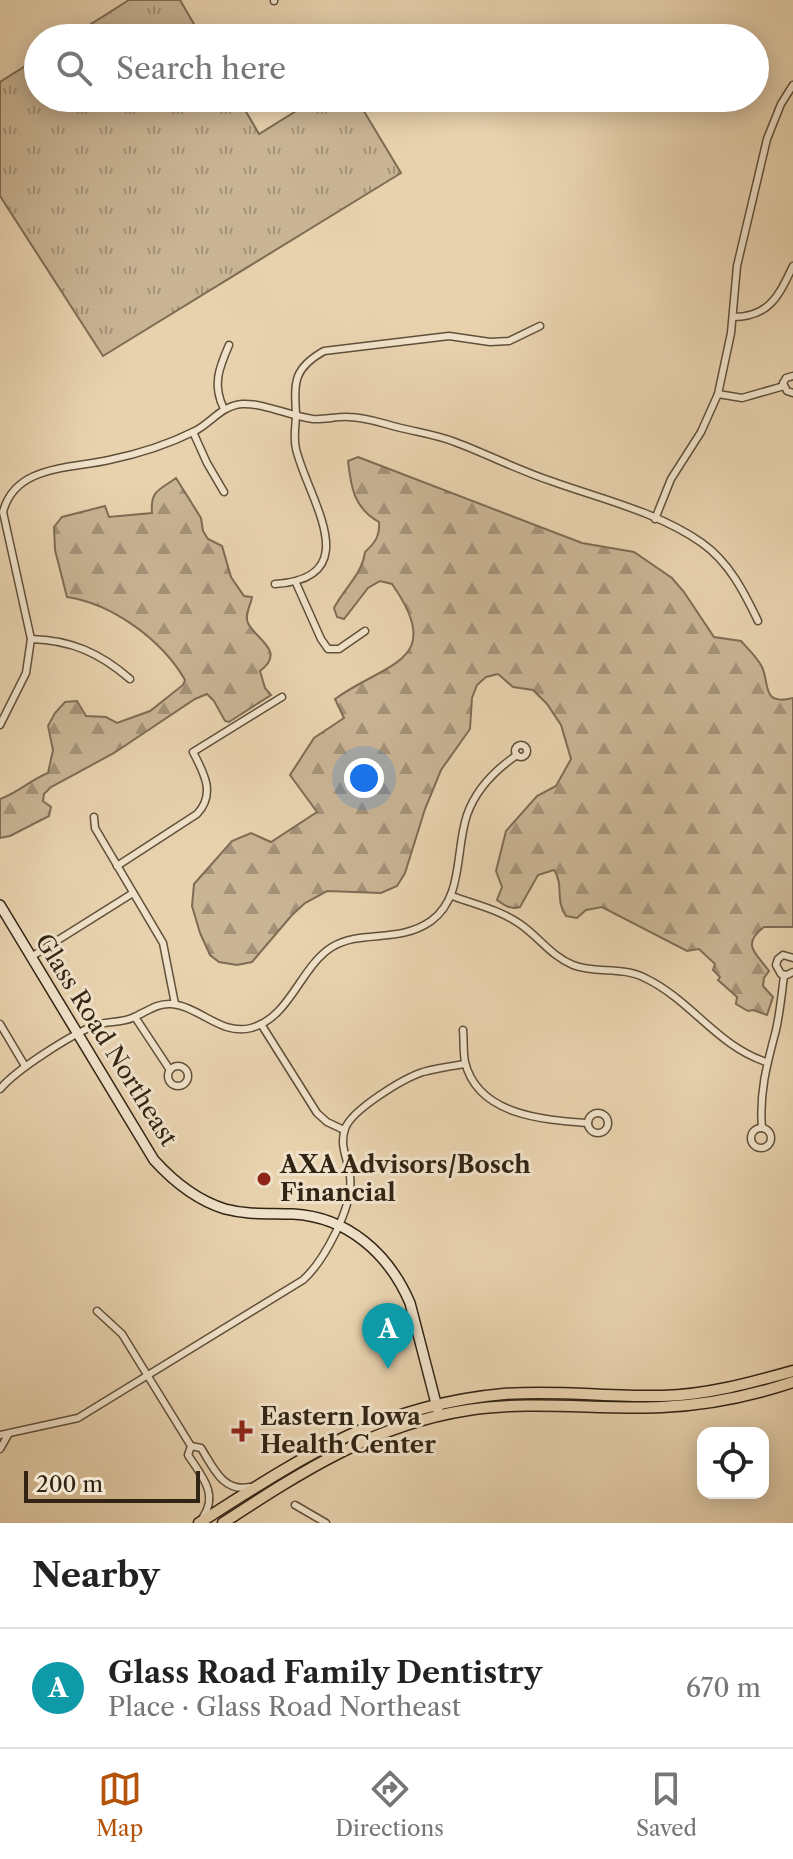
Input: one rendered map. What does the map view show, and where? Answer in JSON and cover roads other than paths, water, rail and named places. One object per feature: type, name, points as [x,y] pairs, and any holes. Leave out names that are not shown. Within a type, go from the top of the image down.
[{"type":"main road","points":[[198,1523],[327,1444],[357,1430],[504,1394],[697,1393],[793,1371]]},
{"type":"main road","points":[[223,1523],[329,1456],[438,1410],[504,1406],[663,1407],[710,1402],[793,1382]]},
{"type":"main road","points":[[582,1406],[605,1400],[609,1395]]},
{"type":"street","points":[[655,519],[671,479],[701,432],[718,394],[733,317],[737,266],[767,139],[781,104],[793,85]]},
{"type":"street","points":[[733,317],[746,317],[766,308],[775,299],[793,266]]},
{"type":"street","points":[[275,584],[296,583],[315,571],[323,562],[327,549],[327,532],[293,436],[296,415],[294,382],[302,367],[324,351],[449,336],[490,342],[509,341],[540,326]]},
{"type":"street","points":[[224,409],[217,385],[218,373],[229,345]]},
{"type":"street","points":[[793,376],[786,378],[784,386],[793,393]]},
{"type":"street","points":[[718,394],[742,398],[784,386]]},
{"type":"street","points":[[0,725],[26,673],[31,639],[2,525],[6,499],[21,481],[31,476],[140,452],[193,432],[224,409],[238,404],[252,404],[313,419],[365,419],[454,441],[546,480],[655,519],[685,532],[713,553],[736,579],[758,621]]},
{"type":"street","points":[[193,432],[224,492]]},
{"type":"street","points":[[296,583],[328,649],[339,649],[365,631]]},
{"type":"street","points":[[31,639],[54,639],[74,644],[112,664],[130,679]]},
{"type":"street","points":[[117,866],[204,807],[207,800],[205,774],[193,752],[282,697]]},
{"type":"street","points":[[0,1089],[25,1066],[78,1035],[103,1023],[135,1017],[159,1005],[175,1004],[223,1026],[237,1029],[261,1024],[285,1003],[318,958],[332,948],[346,941],[403,935],[418,929],[443,910],[452,896],[466,817],[472,803],[492,775],[517,755]]},
{"type":"street","points":[[94,817],[95,828],[163,943],[175,1004]]},
{"type":"street","points":[[31,957],[133,893]]},
{"type":"street","points":[[452,896],[517,922],[559,959],[578,967],[611,969],[645,977],[725,1041],[744,1054],[766,1062]]},
{"type":"street","name":"Glass Road Northeast","points":[[0,905],[154,1160],[179,1185],[198,1198],[227,1209],[260,1215],[306,1216],[338,1224],[379,1253],[403,1286],[410,1303],[438,1410]]},
{"type":"street","points":[[784,975],[776,962],[783,955],[793,958]]},
{"type":"street","points":[[784,975],[793,972]]},
{"type":"street","points":[[762,1128],[761,1099],[766,1062],[776,1029],[784,975]]},
{"type":"street","points":[[135,1017],[170,1070]]},
{"type":"street","points":[[0,1024],[25,1066]]},
{"type":"street","points":[[261,1024],[317,1113],[344,1130]]},
{"type":"street","points":[[463,1030],[465,1064],[475,1083],[491,1099],[536,1118],[588,1123]]},
{"type":"street","points":[[0,1449],[4,1435],[78,1418],[303,1280],[323,1258],[350,1187],[342,1144],[344,1130],[356,1112],[422,1072],[465,1064]]},
{"type":"street","points":[[97,1311],[122,1334],[191,1446],[201,1448],[219,1476],[235,1489],[247,1488],[270,1478]]},
{"type":"street","points":[[191,1446],[188,1455],[211,1495],[210,1505],[198,1523]]},
{"type":"street","points":[[295,1505],[326,1523]]},
{"type":"place","name":"AXA Advisors/Bosch Financial","points":[[264,1179]]},
{"type":"place","name":"Glass Road Family Dentistry","points":[[388,1369]]},
{"type":"place","name":"Eastern Iowa Health Center","points":[[242,1431]]}]
